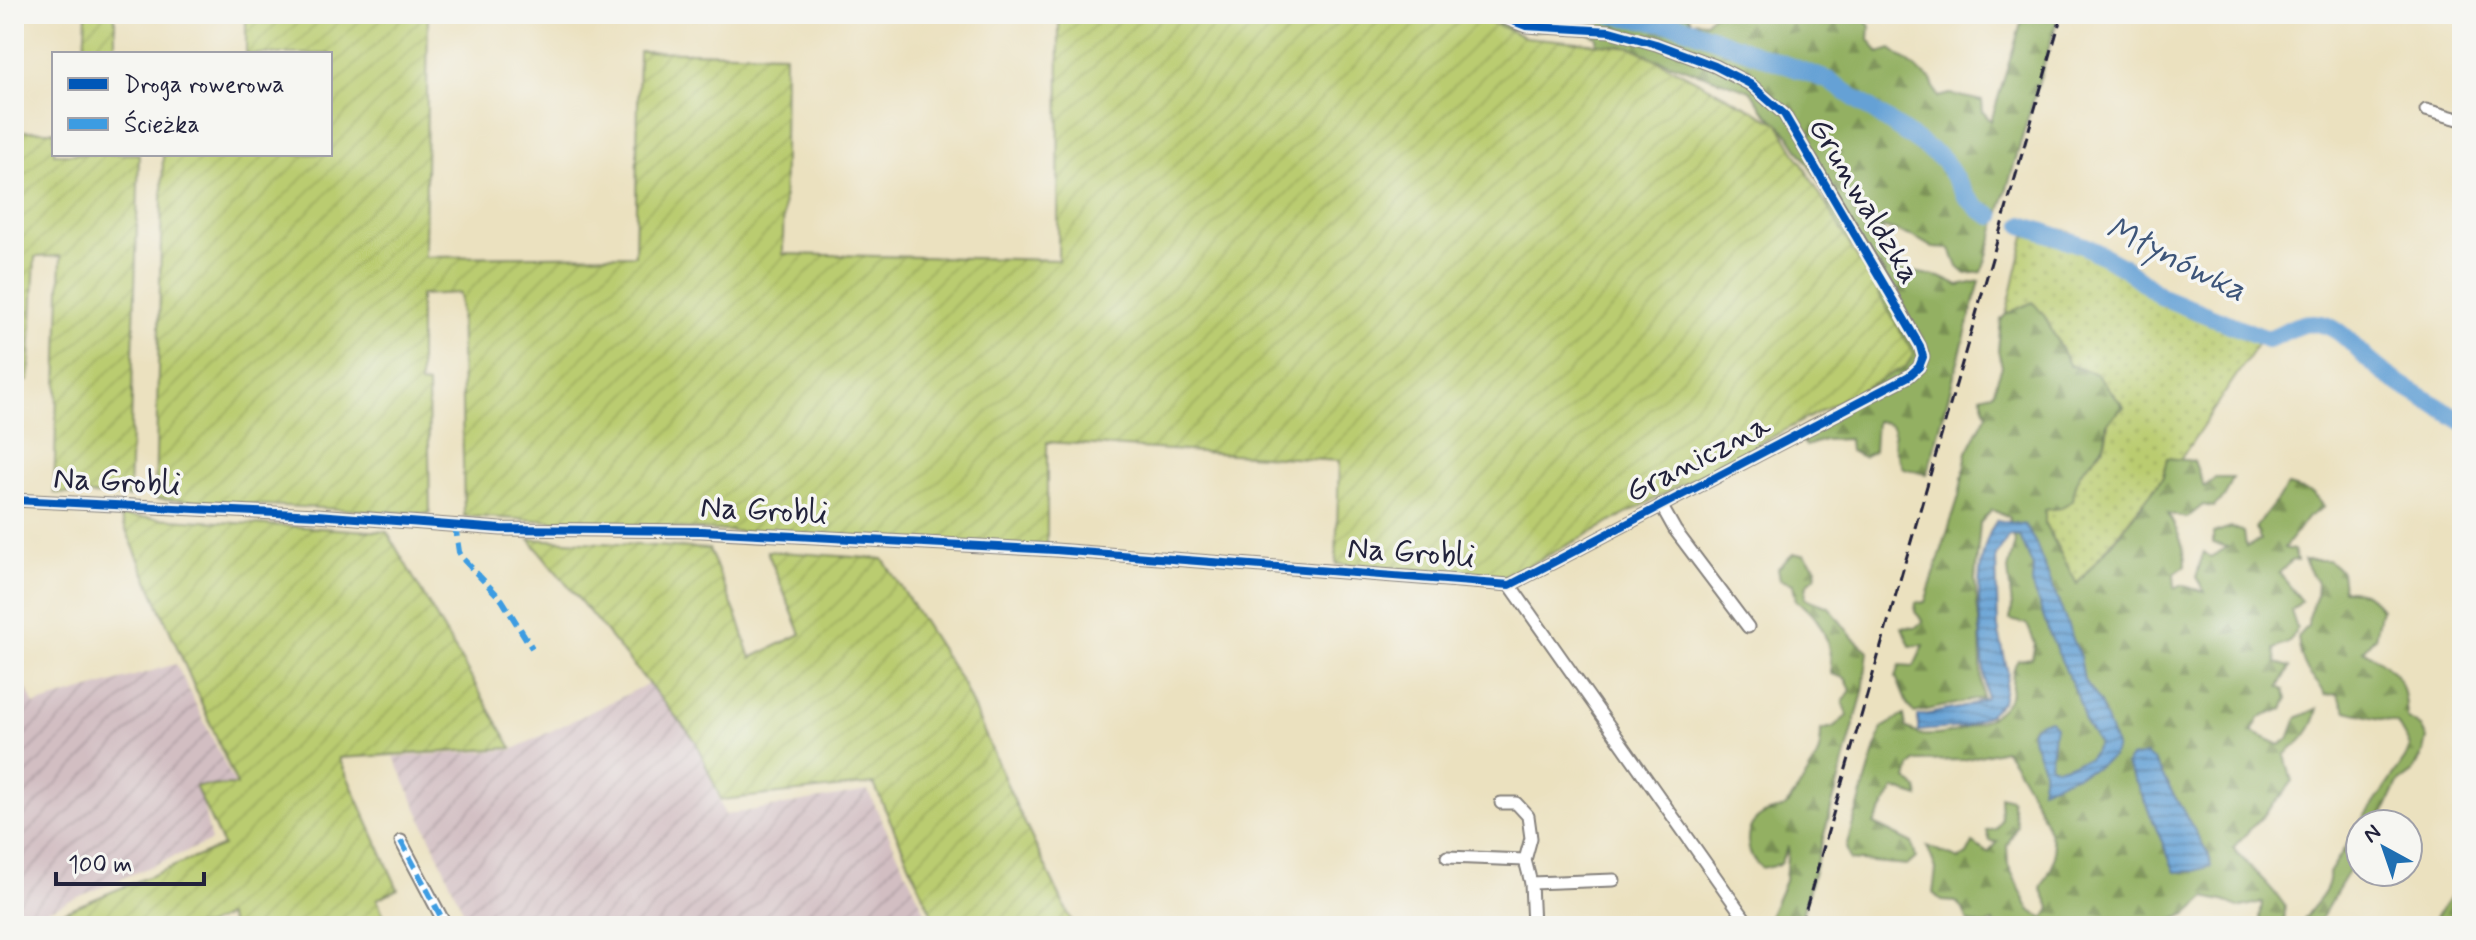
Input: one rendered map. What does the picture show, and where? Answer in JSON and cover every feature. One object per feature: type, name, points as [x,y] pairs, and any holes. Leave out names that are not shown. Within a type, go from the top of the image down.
[{"type":"street","name":"Grunwaldzka","points":[[1495,14],[1526,26],[1610,31],[1701,60],[1750,84],[1784,114],[1920,346],[1923,357],[1919,367],[1909,376]]},
{"type":"street","points":[[2426,110],[2462,120]]},
{"type":"street","name":"Graniczna","points":[[1510,585],[1909,376]]},
{"type":"street","name":"Na Grobli","points":[[14,500],[317,515],[501,529],[701,531],[1055,550],[1510,585]]},
{"type":"street","points":[[1661,505],[1675,530],[1748,627]]},
{"type":"street","points":[[1510,585],[1750,926]]},
{"type":"street","points":[[1501,803],[1516,803],[1528,816],[1531,838],[1525,860],[1531,883],[1533,926]]},
{"type":"street","points":[[401,841],[446,926]]},
{"type":"street","points":[[1447,857],[1525,860]]},
{"type":"street","points":[[1531,883],[1614,880]]},
{"type":"shaded area","points":[[14,661],[34,705],[176,664],[235,785],[202,801],[211,841],[14,924]]},
{"type":"shaded area","points":[[648,684],[695,740],[725,815],[868,791],[932,926],[470,926],[394,757],[512,750]]},
{"type":"green space","points":[[86,14],[115,14],[115,52],[84,52]]},
{"type":"green space","points":[[246,14],[428,14],[425,257],[635,255],[639,51],[785,54],[783,254],[1058,260],[1059,14],[1476,16],[1525,37],[1632,47],[1778,123],[1914,354],[1906,366],[1507,577],[1336,564],[1339,461],[1047,442],[1047,549],[464,516],[460,293],[420,295],[420,384],[428,385],[430,514],[155,499],[163,156],[332,156],[332,52],[246,52]]},
{"type":"green space","points":[[1493,14],[1688,14],[1691,21],[1706,22],[1713,14],[1860,14],[1870,26],[1869,39],[1879,53],[1891,49],[1931,80],[1938,97],[1950,94],[1982,101],[1983,112],[1991,121],[2021,24],[2028,14],[2059,14],[1982,272],[1966,274],[1958,267],[1951,249],[1933,248],[1914,237],[1882,227],[1888,253],[1903,270],[1940,277],[1959,286],[1980,281],[1927,474],[1903,468],[1895,449],[1893,429],[1884,423],[1876,421],[1874,451],[1863,457],[1850,451],[1849,439],[1824,440],[1806,446],[1797,436],[1800,430],[1880,380],[1870,295],[1871,271],[1861,250],[1841,238],[1825,191],[1789,135],[1762,108],[1751,91],[1660,60],[1597,46],[1597,37],[1572,25],[1533,31],[1501,27]]},
{"type":"green space","points":[[14,44],[16,131],[52,131],[52,156],[139,156],[129,497],[54,493],[61,256],[35,257],[29,381],[14,381]]},
{"type":"green space","points":[[2039,225],[2068,231],[2129,262],[2166,296],[2192,309],[2188,316],[2258,343],[2180,460],[2167,458],[2163,477],[2077,585],[2045,524],[2045,509],[2060,508],[2071,501],[2080,474],[2103,447],[2108,427],[2109,390],[2097,375],[2069,365],[2045,317],[2006,314],[2025,236]]},
{"type":"green space","points":[[2033,302],[2045,317],[2069,365],[2097,374],[2124,407],[2106,423],[2104,444],[2081,473],[2072,501],[2060,508],[2045,510],[2045,524],[2077,584],[2163,477],[2167,458],[2194,461],[2204,487],[2215,478],[2233,478],[2224,498],[2213,507],[2203,505],[2187,518],[2168,514],[2185,558],[2185,566],[2174,574],[2175,588],[2181,585],[2205,592],[2196,577],[2204,552],[2210,557],[2228,547],[2213,543],[2213,533],[2231,527],[2244,532],[2246,547],[2261,540],[2255,528],[2288,486],[2312,493],[2324,507],[2308,517],[2284,548],[2294,550],[2297,561],[2292,560],[2279,573],[2302,601],[2291,611],[2297,629],[2288,643],[2274,649],[2276,663],[2290,667],[2279,687],[2284,690],[2287,699],[2283,709],[2259,718],[2252,732],[2280,745],[2289,739],[2297,718],[2318,708],[2316,716],[2306,734],[2285,755],[2292,782],[2233,848],[2285,906],[2284,926],[2264,926],[2260,918],[2262,902],[2238,908],[2206,897],[2189,913],[2159,926],[1995,926],[1993,922],[1985,925],[1968,922],[1963,909],[1956,902],[1942,901],[1933,893],[1936,869],[1927,846],[1959,859],[1967,855],[1973,843],[1988,853],[1998,842],[1990,841],[1987,831],[1996,829],[2001,819],[2000,796],[2011,799],[2017,825],[2007,846],[2008,865],[2030,910],[2044,919],[2051,909],[2041,888],[2054,859],[2050,835],[2027,786],[2004,750],[1963,760],[1916,761],[1910,767],[1907,780],[1917,788],[1919,797],[1894,789],[1874,824],[1912,843],[1916,858],[1908,865],[1850,860],[1846,847],[1882,728],[1904,715],[1906,727],[1923,735],[1945,734],[1972,726],[2004,705],[2010,696],[2018,660],[2032,658],[2035,643],[2027,624],[2010,620],[2012,608],[2008,569],[2015,542],[2009,517],[1992,510],[1980,523],[1975,581],[1982,698],[1914,713],[1896,677],[1900,665],[1914,666],[1924,645],[1910,646],[1902,627],[1915,628],[1923,621],[1915,612],[1916,603],[1925,602],[1959,496],[1967,452],[1987,414],[1981,396],[1993,393],[2002,366],[1998,351],[2001,320],[2006,314]],"holes":[[[2154,761],[2181,808],[2138,786],[2126,765]]]},
{"type":"green space","points":[[120,516],[387,532],[512,748],[339,758],[398,889],[377,899],[388,926],[232,926],[227,916],[205,926],[29,926],[223,846],[195,786],[237,785]]},
{"type":"green space","points":[[529,539],[709,549],[751,658],[801,634],[767,551],[883,559],[963,684],[1074,926],[937,926],[874,784],[721,800],[695,740]]},
{"type":"green space","points":[[1793,554],[1804,554],[1817,568],[1815,577],[1807,584],[1805,598],[1829,607],[1853,638],[1868,651],[1863,692],[1799,926],[1770,926],[1768,919],[1785,881],[1788,846],[1780,864],[1762,868],[1749,849],[1748,835],[1755,821],[1784,807],[1792,798],[1818,754],[1821,730],[1833,727],[1847,716],[1843,702],[1851,690],[1845,678],[1831,674],[1830,653],[1819,623],[1796,601],[1793,584],[1780,580],[1778,568]]},
{"type":"green space","points":[[2304,560],[2328,560],[2341,571],[2343,590],[2365,593],[2381,608],[2375,637],[2363,650],[2397,676],[2404,693],[2407,718],[2421,727],[2427,738],[2424,752],[2413,772],[2398,783],[2386,808],[2371,808],[2405,759],[2410,746],[2397,723],[2346,711],[2337,694],[2325,695],[2308,672],[2298,637],[2308,626],[2317,583]]},
{"type":"green space","points":[[2344,849],[2344,880],[2316,926],[2301,926],[2327,888],[2329,873]]},
{"type":"green space","points":[[2462,879],[2462,926],[2430,926]]},
{"type":"water","points":[[1997,520],[2025,525],[2036,544],[2080,657],[2084,680],[2100,703],[2116,747],[2112,757],[2097,767],[2041,789],[2043,770],[2031,732],[2039,722],[2050,720],[2055,726],[2050,765],[2056,768],[2088,759],[2099,744],[2086,725],[2077,695],[2049,633],[2032,584],[2033,567],[2020,536],[2009,535],[1996,556],[1998,628],[2008,673],[2002,702],[1988,715],[1966,727],[1918,731],[1918,716],[1969,706],[1986,698],[1979,582],[1988,538]]},
{"type":"water","points":[[2146,755],[2154,761],[2209,855],[2211,866],[2175,872],[2126,765],[2130,758]]},
{"type":"waterway","name":"Młynówka","points":[[1606,14],[1678,25],[1830,81],[1943,159],[1966,196],[1992,216]]},
{"type":"waterway","name":"Młynówka","points":[[2023,225],[2085,246],[2122,266],[2162,297],[2267,339],[2306,324],[2331,327],[2382,371],[2462,421]]},
{"type":"railway","points":[[1801,926],[2062,14]]},
{"type":"marked path","points":[[455,525],[463,559],[502,600],[532,648]]},
{"type":"marked path","points":[[401,841],[446,926]]},
{"type":"cycle path","points":[[14,500],[317,515],[501,529],[701,531],[1055,550],[1510,585],[1909,376],[1919,367],[1923,357],[1920,346],[1784,114],[1750,84],[1715,66],[1610,31],[1526,26],[1495,14]]}]
